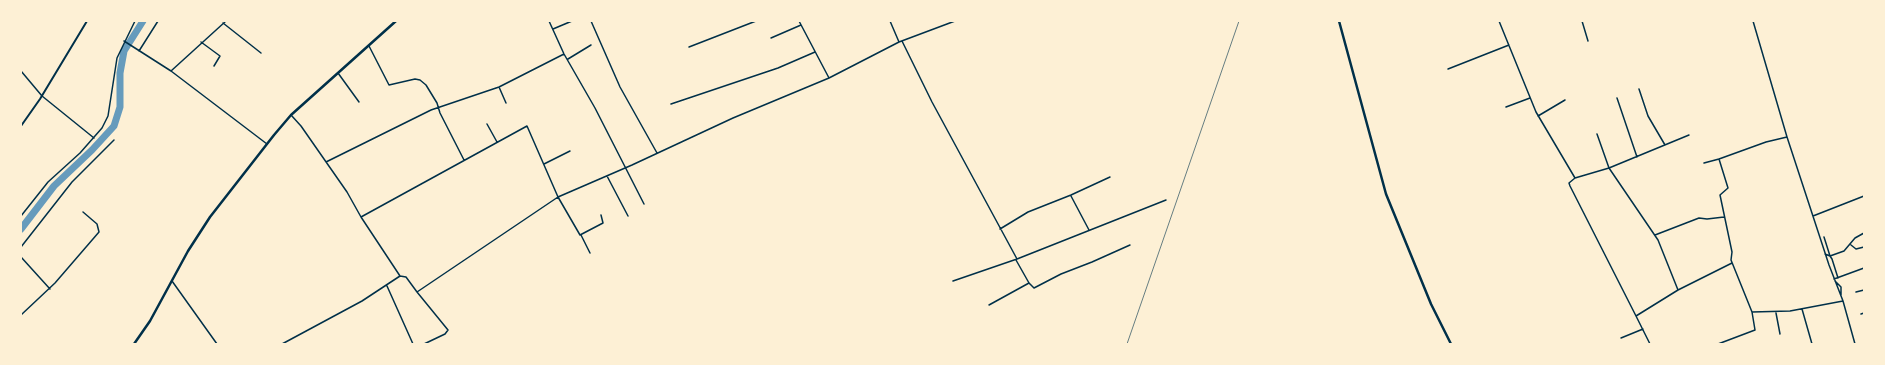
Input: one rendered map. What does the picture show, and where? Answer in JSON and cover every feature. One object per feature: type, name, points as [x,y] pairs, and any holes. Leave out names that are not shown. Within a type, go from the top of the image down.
[{"type":"main road","points":[[134,344],[150,321],[210,217],[267,144],[291,115],[396,21]]},
{"type":"main road","points":[[1339,21],[1386,194],[1419,275],[1451,344]]},
{"type":"street","points":[[21,126],[42,96],[87,21]]},
{"type":"street","points":[[21,216],[48,182],[94,138],[107,118],[114,69],[119,50],[135,21]]},
{"type":"street","points":[[138,51],[158,21]]},
{"type":"street","points":[[171,71],[226,21]]},
{"type":"street","points":[[549,21],[564,54],[644,204]]},
{"type":"street","points":[[553,29],[572,21]]},
{"type":"street","points":[[591,21],[620,86],[657,154]]},
{"type":"street","points":[[689,47],[756,21]]},
{"type":"street","points":[[800,21],[829,78]]},
{"type":"street","points":[[890,21],[899,42]]},
{"type":"street","points":[[417,292],[558,197],[657,154],[733,118],[829,78],[899,42],[955,21]]},
{"type":"street","points":[[1499,21],[1538,116],[1575,178]]},
{"type":"street","points":[[1582,21],[1588,41]]},
{"type":"street","points":[[1753,21],[1787,137],[1825,254],[1843,301],[1855,344]]},
{"type":"street","points":[[224,23],[261,53]]},
{"type":"street","points":[[770,38],[801,25]]},
{"type":"street","points":[[124,41],[171,71],[267,144]]},
{"type":"street","points":[[902,41],[932,102],[1029,283],[1035,288],[1056,276],[1130,245]]},
{"type":"street","points":[[202,42],[220,56],[214,66]]},
{"type":"street","points":[[568,59],[591,45]]},
{"type":"street","points":[[1448,69],[1509,45]]},
{"type":"street","points":[[369,46],[389,85],[413,79],[420,80],[426,85],[432,94],[464,160]]},
{"type":"street","points":[[671,104],[778,68],[815,52]]},
{"type":"street","points":[[326,162],[438,107],[499,87],[564,54]]},
{"type":"street","points":[[21,72],[42,96],[94,138]]},
{"type":"street","points":[[338,74],[359,102]]},
{"type":"street","points":[[499,87],[506,103]]},
{"type":"street","points":[[1639,89],[1648,116],[1665,145]]},
{"type":"street","points":[[1506,107],[1530,98]]},
{"type":"street","points":[[1617,98],[1637,157]]},
{"type":"street","points":[[1538,116],[1565,100]]},
{"type":"street","points":[[291,115],[301,126],[347,192],[361,217],[400,276]]},
{"type":"street","points":[[488,124],[497,142]]},
{"type":"street","points":[[361,217],[497,142],[528,127],[558,197],[590,253]]},
{"type":"street","points":[[1598,134],[1609,168],[1655,235],[1678,290]]},
{"type":"street","points":[[1650,344],[1570,186],[1570,183],[1575,178],[1609,168],[1689,135]]},
{"type":"street","points":[[1704,163],[1766,142],[1787,137]]},
{"type":"street","points":[[21,247],[72,182],[114,140]]},
{"type":"street","points":[[544,164],[570,151]]},
{"type":"street","points":[[1718,344],[1730,338],[1754,331],[1752,312],[1731,260],[1732,252],[1720,195],[1728,188],[1719,159]]},
{"type":"street","points":[[607,176],[628,216]]},
{"type":"street","points":[[1000,229],[1028,212],[1071,196],[1110,177]]},
{"type":"street","points":[[1071,196],[1089,230]]},
{"type":"street","points":[[1813,216],[1864,196]]},
{"type":"street","points":[[953,281],[1016,259],[1166,200]]},
{"type":"street","points":[[21,315],[50,289],[100,232],[97,224],[83,212]]},
{"type":"street","points":[[581,235],[604,223],[601,215]]},
{"type":"street","points":[[1655,235],[1669,228],[1703,218],[1724,217]]},
{"type":"street","points":[[1825,254],[1830,256],[1844,251],[1851,245],[1855,238],[1864,233]]},
{"type":"street","points":[[1824,237],[1838,278]]},
{"type":"street","points":[[1851,245],[1856,249],[1864,247]]},
{"type":"street","points":[[21,257],[50,289]]},
{"type":"street","points":[[1636,316],[1678,290],[1732,263]]},
{"type":"street","points":[[1834,279],[1864,268]]},
{"type":"street","points":[[282,344],[362,302],[400,276],[406,277],[448,330],[445,334],[424,344]]},
{"type":"street","points":[[1834,279],[1841,287],[1841,296]]},
{"type":"street","points":[[172,281],[217,344]]},
{"type":"street","points":[[989,306],[1029,283]]},
{"type":"street","points":[[387,285],[413,344]]},
{"type":"street","points":[[1856,292],[1864,290]]},
{"type":"street","points":[[1752,312],[1775,313],[1843,301]]},
{"type":"street","points":[[1802,309],[1812,344]]},
{"type":"street","points":[[1775,313],[1780,334]]},
{"type":"street","points":[[1621,338],[1643,329]]},
{"type":"waterway","points":[[21,229],[54,186],[92,150],[114,126],[120,107],[120,73],[124,51],[143,21]]},
{"type":"railway","points":[[1127,344],[1239,21]]}]
